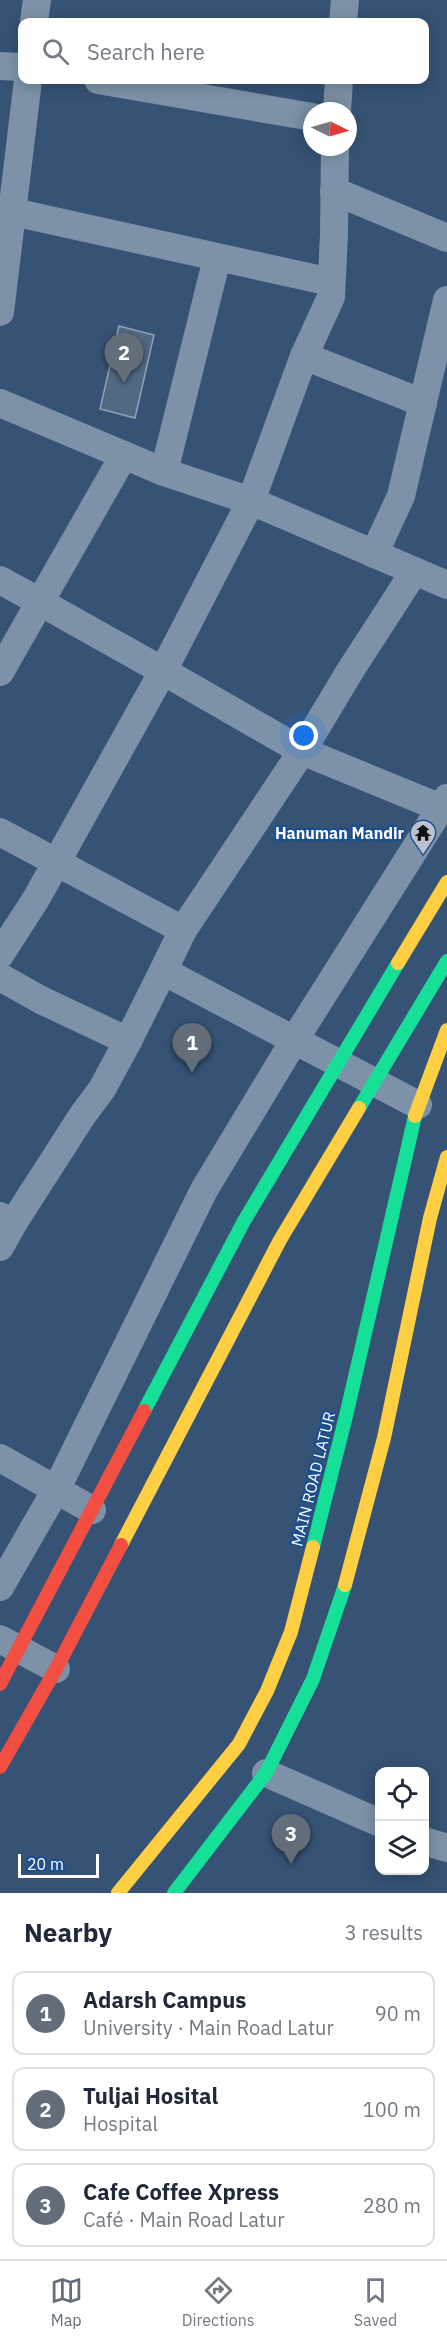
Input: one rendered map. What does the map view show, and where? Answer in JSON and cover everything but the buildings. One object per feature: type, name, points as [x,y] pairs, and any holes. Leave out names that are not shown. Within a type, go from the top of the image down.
[{"type":"street","points":[[35,18],[37,0]]},
{"type":"street","points":[[343,18],[345,0]]},
{"type":"street","points":[[0,66],[18,67]]},
{"type":"street","points":[[0,312],[28,84]]},
{"type":"street","points":[[121,84],[303,115]]},
{"type":"street","points":[[338,102],[339,84]]},
{"type":"street","points":[[0,955],[36,899],[163,670],[251,501],[304,356],[331,297],[335,156]]},
{"type":"street","points":[[334,191],[447,237]]},
{"type":"street","points":[[12,212],[332,282]]},
{"type":"street","points":[[164,472],[217,258]]},
{"type":"street","points":[[374,554],[402,496],[447,300]]},
{"type":"street","points":[[304,356],[423,403]]},
{"type":"street","points":[[0,403],[164,472],[251,501],[447,585]]},
{"type":"street","points":[[0,672],[124,455]]},
{"type":"street","points":[[0,1247],[7,1219],[102,1089],[183,930],[302,751],[414,572]]},
{"type":"street","points":[[0,580],[163,670],[302,751],[444,803],[204,1190],[57,1488],[0,1587]]},
{"type":"street","points":[[0,832],[183,930]]},
{"type":"street","points":[[0,1684],[10,1644],[92,1510],[244,1221],[447,882]]},
{"type":"street","points":[[0,1767],[56,1669],[280,1240],[447,962]]},
{"type":"street","points":[[163,971],[418,1105]]},
{"type":"street","points":[[0,976],[41,1000],[128,1041]]},
{"type":"street","name":"MAIN ROAD LATUR","points":[[118,1893],[239,1744],[267,1691],[291,1632],[346,1416],[418,1105],[447,1030]]},
{"type":"street","points":[[174,1893],[266,1773],[313,1679],[340,1602],[384,1438],[430,1218],[447,1157]]},
{"type":"street","points":[[0,1458],[57,1488],[92,1510]]},
{"type":"street","points":[[10,1644],[56,1669]]},
{"type":"street","points":[[266,1773],[375,1821]]},
{"type":"street","points":[[429,1843],[447,1848]]},
{"type":"traffic: fast","points":[[359,1108],[447,961]]},
{"type":"traffic: fast","points":[[144,1411],[244,1221],[398,963]]},
{"type":"traffic: fast","points":[[313,1547],[346,1416],[415,1116]]},
{"type":"traffic: fast","points":[[174,1893],[266,1773],[313,1679],[345,1585]]},
{"type":"traffic: slow","points":[[398,963],[447,882]]},
{"type":"traffic: slow","points":[[415,1116],[447,1030]]},
{"type":"traffic: slow","points":[[121,1545],[280,1240],[359,1108]]},
{"type":"traffic: slow","points":[[345,1585],[384,1438],[430,1218],[447,1157]]},
{"type":"traffic: slow","points":[[118,1893],[239,1744],[267,1691],[291,1632],[313,1547]]},
{"type":"traffic: jam","points":[[0,1684],[144,1411]]},
{"type":"traffic: jam","points":[[0,1767],[56,1669],[121,1545]]},
{"type":"place","name":"Tuljai Hosital","points":[[124,383]]},
{"type":"place","name":"Hanuman Mandir","points":[[423,856]]},
{"type":"place","name":"Adarsh Campus","points":[[192,1073]]},
{"type":"place","name":"Cafe Coffee Xpress","points":[[291,1864]]}]
